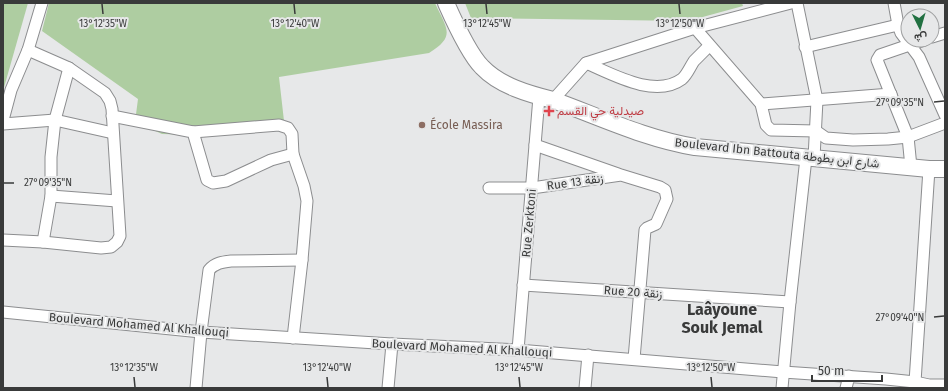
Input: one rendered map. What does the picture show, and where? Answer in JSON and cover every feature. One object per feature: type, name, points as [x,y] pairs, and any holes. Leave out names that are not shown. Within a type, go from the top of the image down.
[{"type":"street","points":[[3,120],[11,90],[28,50],[42,3]]},
{"type":"street","name":"Boulevard Ibn Battouta شارع ابن بطوطة","points":[[446,3],[472,53],[482,68],[496,78],[511,87],[673,143],[695,147],[810,158],[929,169],[945,169]]},
{"type":"street","points":[[546,98],[586,64],[695,28],[791,3]]},
{"type":"street","points":[[782,388],[790,302],[810,158],[816,131],[817,100],[797,3]]},
{"type":"street","points":[[894,3],[900,30]]},
{"type":"street","points":[[805,47],[898,25]]},
{"type":"street","points":[[695,28],[709,46],[761,104],[766,125],[771,130],[816,131],[826,138],[873,140],[908,137],[945,123]]},
{"type":"street","points":[[586,64],[642,85],[666,85],[683,78],[695,61],[709,46]]},
{"type":"street","points":[[901,48],[880,55],[877,60],[908,137],[911,167]]},
{"type":"street","points":[[912,48],[919,57],[945,115]]},
{"type":"street","points":[[3,240],[43,242],[101,248],[111,247],[117,242],[120,236],[110,101],[105,93],[69,68],[28,50]]},
{"type":"street","points":[[43,242],[51,196],[51,156],[55,120],[69,68]]},
{"type":"street","points":[[761,104],[891,94]]},
{"type":"street","name":"Rue Zerktoni","points":[[518,350],[535,145],[546,98]]},
{"type":"street","points":[[112,116],[193,132],[278,125],[288,128],[292,134],[293,154],[304,186],[307,201],[293,338]]},
{"type":"street","points":[[3,124],[55,120],[113,133]]},
{"type":"street","points":[[193,132],[208,180],[213,183],[226,181],[271,160],[293,154]]},
{"type":"street","points":[[535,145],[621,175]]},
{"type":"street","points":[[915,382],[929,169]]},
{"type":"street","name":"Rue 13 زنقة","points":[[489,188],[532,188],[621,175],[660,187],[665,190],[667,199],[656,224],[645,230],[639,292]]},
{"type":"street","points":[[51,196],[117,201]]},
{"type":"street","points":[[196,388],[209,270],[212,266],[220,262],[231,261],[302,260]]},
{"type":"street","name":"Rue 20 زنقة","points":[[523,285],[790,302]]},
{"type":"street","points":[[634,359],[639,292]]},
{"type":"street","name":"Boulevard Mohamed Al Khallouqi","points":[[3,312],[201,332],[518,350],[849,376],[885,383],[915,382],[928,386],[945,385]]},
{"type":"street","points":[[388,388],[392,344]]},
{"type":"street","points":[[585,388],[588,355]]},
{"type":"street","points":[[846,388],[849,376]]},
{"type":"green space","points":[[3,3],[28,3],[3,91]]},
{"type":"green space","points":[[49,3],[435,3],[447,31],[443,42],[429,53],[279,77],[284,121],[198,135],[162,134],[135,122],[138,99],[42,31]]},
{"type":"green space","points":[[465,3],[742,3],[743,6],[688,21],[471,18]]},
{"type":"place","name":"صيدلية حي القسم","points":[[549,111]]},
{"type":"place","name":"École Massira","points":[[422,125]]},
{"type":"district","name":"Laâyoune Souk Jemal","points":[[722,318]]}]
